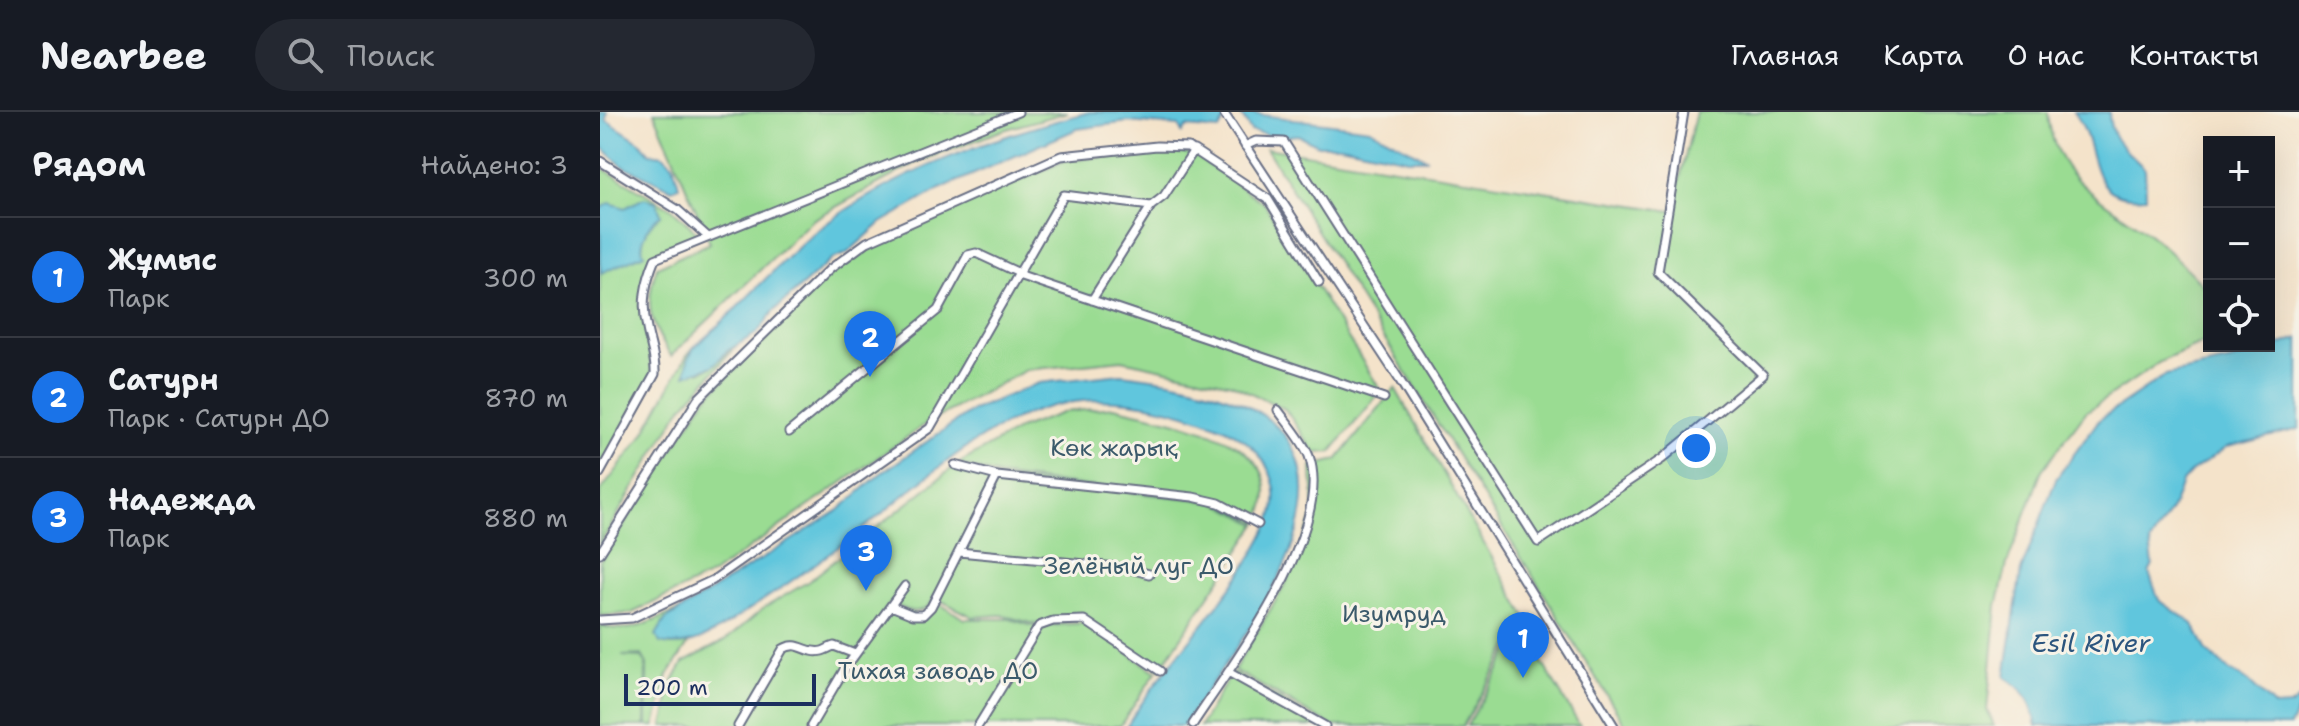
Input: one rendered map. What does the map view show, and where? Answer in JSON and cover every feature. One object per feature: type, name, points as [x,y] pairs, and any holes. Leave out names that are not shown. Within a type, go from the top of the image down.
[{"type":"street","points":[[600,473],[655,374],[656,361],[644,306],[645,284],[655,259],[1018,112]]},
{"type":"street","points":[[1223,112],[1399,379],[1614,726]]},
{"type":"street","points":[[1245,146],[1256,141],[1284,142],[1538,542],[1662,459],[1763,375],[1658,272],[1684,112]]},
{"type":"street","points":[[600,553],[698,399],[830,269],[867,242],[1061,156],[1157,146],[1188,147],[1268,199],[1319,282]]},
{"type":"street","points":[[1092,300],[1151,206],[1164,196],[1192,150]]},
{"type":"street","points":[[600,161],[678,210],[707,236]]},
{"type":"street","points":[[600,620],[632,618],[713,580],[930,428],[1064,195],[1151,206]]},
{"type":"street","points":[[789,432],[938,310],[968,255],[976,253],[1018,274],[1384,398]]},
{"type":"street","points":[[1193,724],[1283,581],[1311,514],[1310,458],[1278,410]]},
{"type":"street","points":[[955,465],[997,476],[1193,497],[1219,503],[1258,524]]},
{"type":"street","points":[[891,606],[913,615],[923,615],[931,607],[997,476]]},
{"type":"street","points":[[959,552],[1127,568],[1149,574]]},
{"type":"street","points":[[811,726],[855,654],[905,586]]},
{"type":"street","points":[[978,726],[1039,626],[1053,621],[1084,620],[1160,671]]},
{"type":"street","points":[[738,726],[788,645],[822,651],[834,646],[855,654]]},
{"type":"street","points":[[1228,672],[1325,726]]},
{"type":"green space","points":[[654,112],[1068,112],[1003,130],[916,163],[812,220],[671,356],[653,323],[651,313],[651,292],[657,267],[710,243]]},
{"type":"green space","points":[[1696,112],[2048,112],[2052,136],[2060,157],[2071,173],[2085,188],[2155,239],[2203,286],[2203,343],[2160,362],[2086,412],[2042,470],[2007,564],[1997,606],[1987,710],[1994,726],[1626,726],[1266,148],[1672,211]]},
{"type":"green space","points":[[1179,151],[1196,156],[1265,204],[1381,391],[1331,452],[1315,453],[1285,409],[1232,384],[1122,360],[1026,370],[927,423],[711,575],[632,613],[600,616],[600,561],[705,399],[833,272],[867,247],[1066,160]]},
{"type":"green space","points":[[600,167],[672,209],[701,236],[652,258],[641,294],[652,374],[600,470]]},
{"type":"green space","points":[[739,343],[680,410],[600,544],[600,492],[644,434],[687,355],[694,347],[688,359],[700,372],[713,366]]},
{"type":"green space","name":"Изумруд","points":[[1395,388],[1526,617],[1463,726],[1332,726],[1234,670],[1285,585],[1314,514],[1312,466],[1337,460]]},
{"type":"green space","name":"Көк жарық","points":[[1114,407],[1194,427],[1222,438],[1245,452],[1261,470],[1266,493],[1258,522],[1219,502],[997,475],[958,464],[1021,428],[1065,412]]},
{"type":"green space","points":[[955,466],[995,478],[930,605],[915,611],[890,603],[808,726],[663,726],[673,681],[683,663],[726,640],[764,608],[809,581]]},
{"type":"green space","name":"Зелёный луг ДО","points":[[998,478],[1194,499],[1219,504],[1257,524],[1160,669],[1085,619],[1039,625],[1001,615],[973,617],[936,598]]},
{"type":"green space","name":"Тихая заводь ДО","points":[[936,602],[965,619],[1010,619],[1036,627],[1083,623],[1156,672],[1120,726],[814,726],[848,668],[892,609],[923,617]]},
{"type":"green space","points":[[680,610],[665,620],[670,645],[688,644],[668,675],[655,726],[647,726],[647,664],[642,655],[622,656],[642,657],[646,663],[645,726],[600,726],[600,625],[631,628]]},
{"type":"green space","points":[[1522,629],[1580,726],[1467,726]]},
{"type":"green space","points":[[1232,672],[1324,726],[1200,726]]},
{"type":"water","points":[[600,112],[607,112],[606,120],[640,142],[650,153],[663,155],[673,164],[679,186],[672,189],[621,165],[600,145]]},
{"type":"water","points":[[1090,112],[1221,112],[1225,119],[1219,130],[1186,127],[1182,133],[1179,126],[1128,122],[1077,129],[940,189],[881,223],[846,254],[832,259],[774,311],[757,333],[727,351],[713,366],[686,375],[688,359],[694,347],[802,244],[847,209],[912,173],[948,158],[1020,132]]},
{"type":"water","points":[[1239,112],[1370,129],[1427,159],[1408,159],[1340,145],[1318,145],[1298,135],[1277,137],[1251,131]]},
{"type":"water","points":[[2074,112],[2109,112],[2116,138],[2145,169],[2146,197],[2126,197],[2112,191],[2103,182],[2083,127]]},
{"type":"water","points":[[644,198],[657,202],[661,215],[646,233],[644,254],[601,273],[600,209],[610,203],[625,208]]},
{"type":"water","name":"Esil River","points":[[2299,338],[2299,429],[2227,447],[2191,472],[2182,482],[2174,505],[2150,543],[2153,565],[2149,573],[2159,600],[2193,624],[2207,651],[2230,671],[2248,681],[2275,707],[2290,706],[2299,699],[2299,709],[2290,726],[2037,726],[2027,697],[2005,677],[2021,571],[2056,479],[2099,420],[2166,375],[2258,352],[2275,352],[2275,346]]},
{"type":"water","points":[[1121,374],[1210,391],[1246,405],[1275,425],[1295,451],[1303,485],[1298,526],[1279,577],[1246,634],[1183,726],[1127,726],[1255,551],[1269,524],[1275,492],[1266,464],[1232,432],[1177,412],[1136,403],[1073,402],[1027,414],[1002,426],[955,455],[825,557],[727,624],[696,641],[673,645],[660,643],[656,635],[665,620],[839,510],[880,474],[973,410],[1039,383]]},
{"type":"place","name":"Сатурн","points":[[870,377]]},
{"type":"place","name":"Надежда","points":[[866,591]]},
{"type":"place","name":"Жұмыс","points":[[1523,678]]}]
